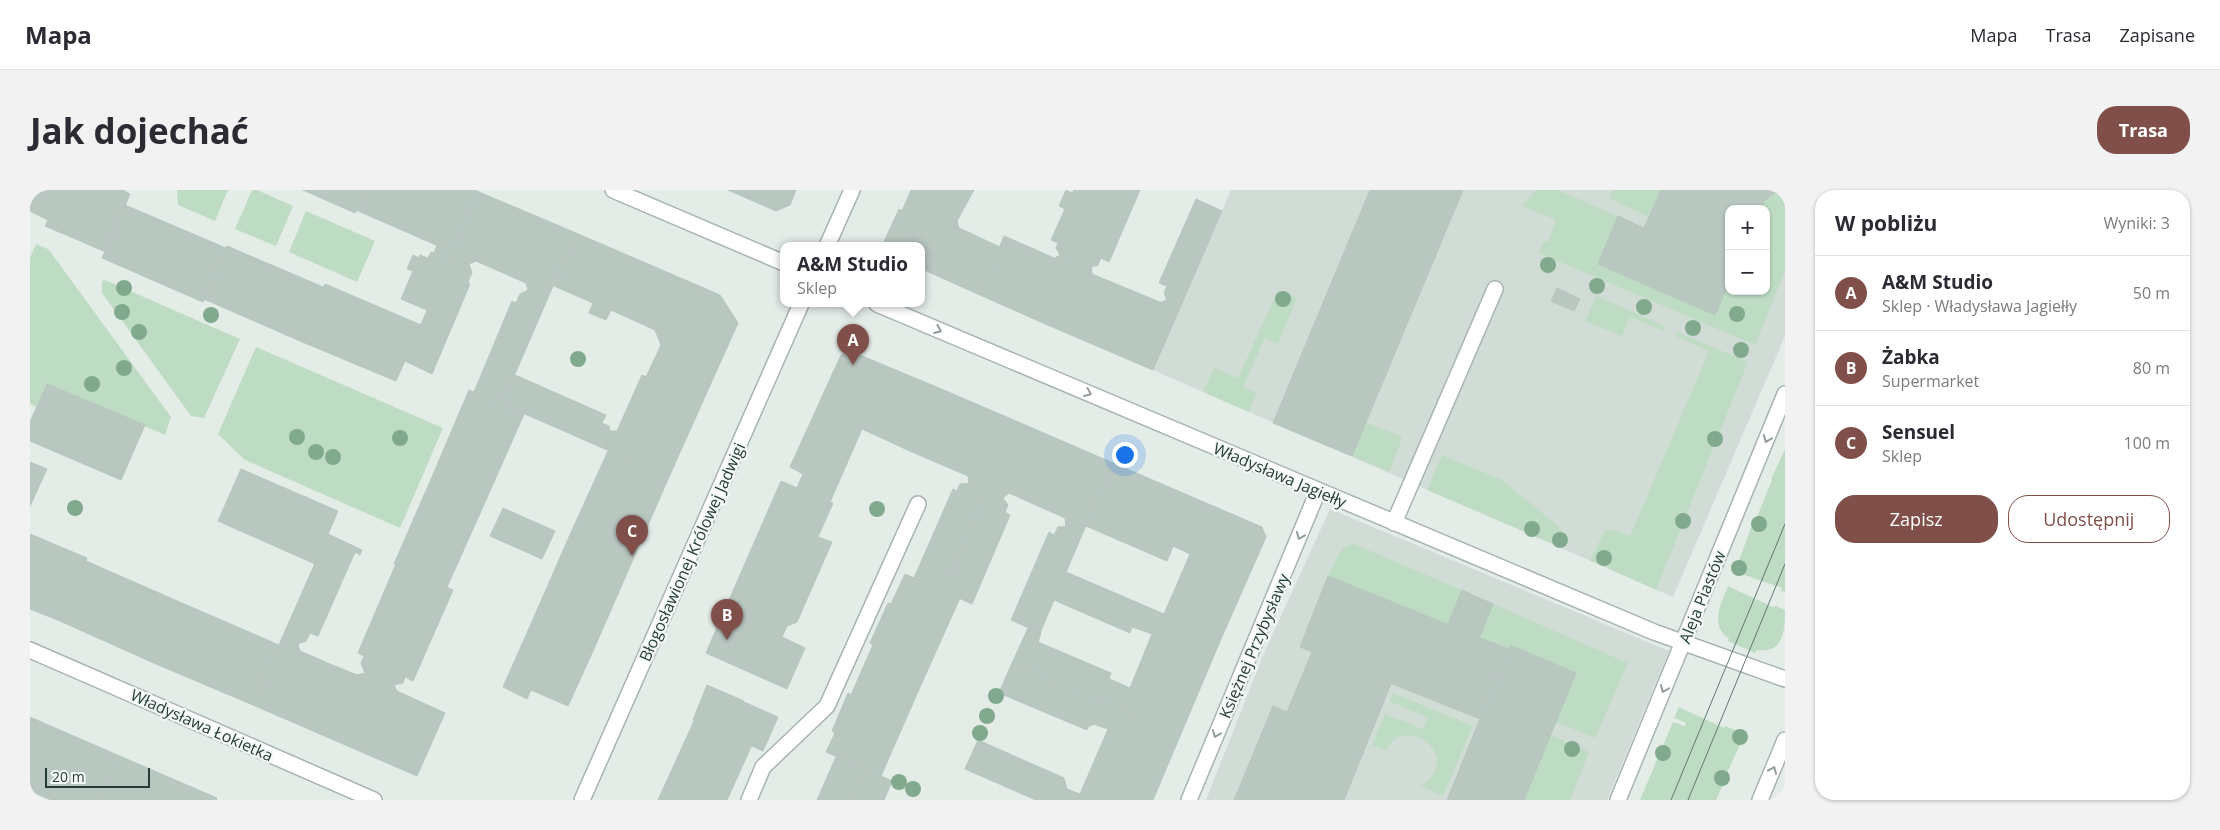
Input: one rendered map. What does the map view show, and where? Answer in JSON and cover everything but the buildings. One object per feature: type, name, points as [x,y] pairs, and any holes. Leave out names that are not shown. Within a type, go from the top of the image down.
[{"type":"street","points":[[613,190],[780,262]]},
{"type":"street","points":[[829,242],[852,190]]},
{"type":"street","points":[[1394,523],[1495,289]]},
{"type":"street","name":"Błogosławionej Królowej Jadwigi","points":[[582,800],[800,307]]},
{"type":"street","name":"Władysława Jagiełły","points":[[884,307],[1683,644]]},
{"type":"street","name":"Aleja Piastów","points":[[1618,800],[1785,394]]},
{"type":"street","name":"Księżnej Przybysławy","points":[[1189,800],[1318,491]]},
{"type":"street","points":[[748,800],[763,767],[828,706],[918,504]]},
{"type":"street","name":"Aleja Piastów","points":[[1683,644],[1785,679]]},
{"type":"street","name":"Władysława Łokietka","points":[[30,650],[374,800]]},
{"type":"street","points":[[1760,800],[1785,740]]},
{"type":"shaded area","points":[[1231,190],[1785,190],[1785,336],[1673,597],[1153,370]]},
{"type":"shaded area","points":[[1330,509],[1669,651],[1607,800],[1206,800],[1264,653]]},
{"type":"green space","points":[[177,190],[228,190],[215,221],[178,205]]},
{"type":"green space","points":[[252,190],[257,190],[293,206],[276,246],[235,229]]},
{"type":"green space","points":[[1536,190],[1557,190],[1618,216],[1598,264],[1715,315],[1725,292],[1725,295],[1770,295],[1770,205],[1763,205],[1765,200],[1774,193],[1774,190],[1785,190],[1785,271],[1755,345],[1539,253],[1544,241],[1548,242],[1556,220],[1522,206]]},
{"type":"green space","points":[[1613,190],[1661,190],[1649,217],[1609,198]]},
{"type":"green space","points":[[306,211],[375,241],[357,282],[289,252]]},
{"type":"green space","points":[[36,244],[48,249],[52,254],[171,417],[165,435],[47,384],[36,407],[30,404],[30,258]]},
{"type":"green space","points":[[105,280],[240,339],[204,418],[191,416],[102,293],[102,281]]},
{"type":"green space","points":[[1278,290],[1297,298],[1278,344],[1265,338],[1243,387],[1256,393],[1249,412],[1203,392],[1214,368],[1238,378]]},
{"type":"green space","points":[[1597,296],[1666,327],[1664,331],[1630,317],[1622,336],[1585,321]]},
{"type":"green space","points":[[1677,332],[1748,362],[1656,590],[1590,560],[1605,530],[1619,531],[1630,536],[1709,351],[1675,336]]},
{"type":"green space","points":[[256,347],[443,428],[400,528],[245,460],[218,434]]},
{"type":"green space","points":[[1365,422],[1400,436],[1402,439],[1389,472],[1352,456]]},
{"type":"green space","points":[[1785,449],[1785,592],[1781,591],[1782,588],[1733,571]]},
{"type":"green space","points":[[1442,455],[1502,480],[1558,526],[1562,532],[1558,546],[1427,490]]},
{"type":"green space","points":[[1354,544],[1462,590],[1448,625],[1328,576],[1344,548]]},
{"type":"green space","points":[[1728,586],[1773,607],[1776,606],[1785,610],[1781,639],[1773,648],[1757,650],[1755,653],[1728,641],[1729,639],[1719,627],[1718,614]]},
{"type":"green space","points":[[1493,604],[1628,663],[1595,738],[1556,722],[1576,673],[1510,645],[1508,649],[1479,638]]},
{"type":"green space","points":[[1393,693],[1473,726],[1443,796],[1421,786],[1433,774],[1437,762],[1434,751],[1427,742],[1405,735],[1394,740],[1386,751],[1372,745],[1385,714],[1423,729],[1428,718],[1389,701]]},
{"type":"green space","points":[[1679,707],[1724,728],[1725,726],[1745,734],[1716,800],[1640,800],[1673,722],[1685,726],[1686,723],[1674,718]]},
{"type":"green space","points":[[1551,735],[1589,752],[1570,800],[1524,800]]},
{"type":"tram line","points":[[1671,800],[1785,524]]},
{"type":"tram line","points":[[1688,800],[1785,564]]},
{"type":"place","name":"A&M Studio","points":[[853,365]]},
{"type":"place","name":"Sensuel","points":[[632,556]]},
{"type":"place","name":"Żabka","points":[[727,640]]}]
